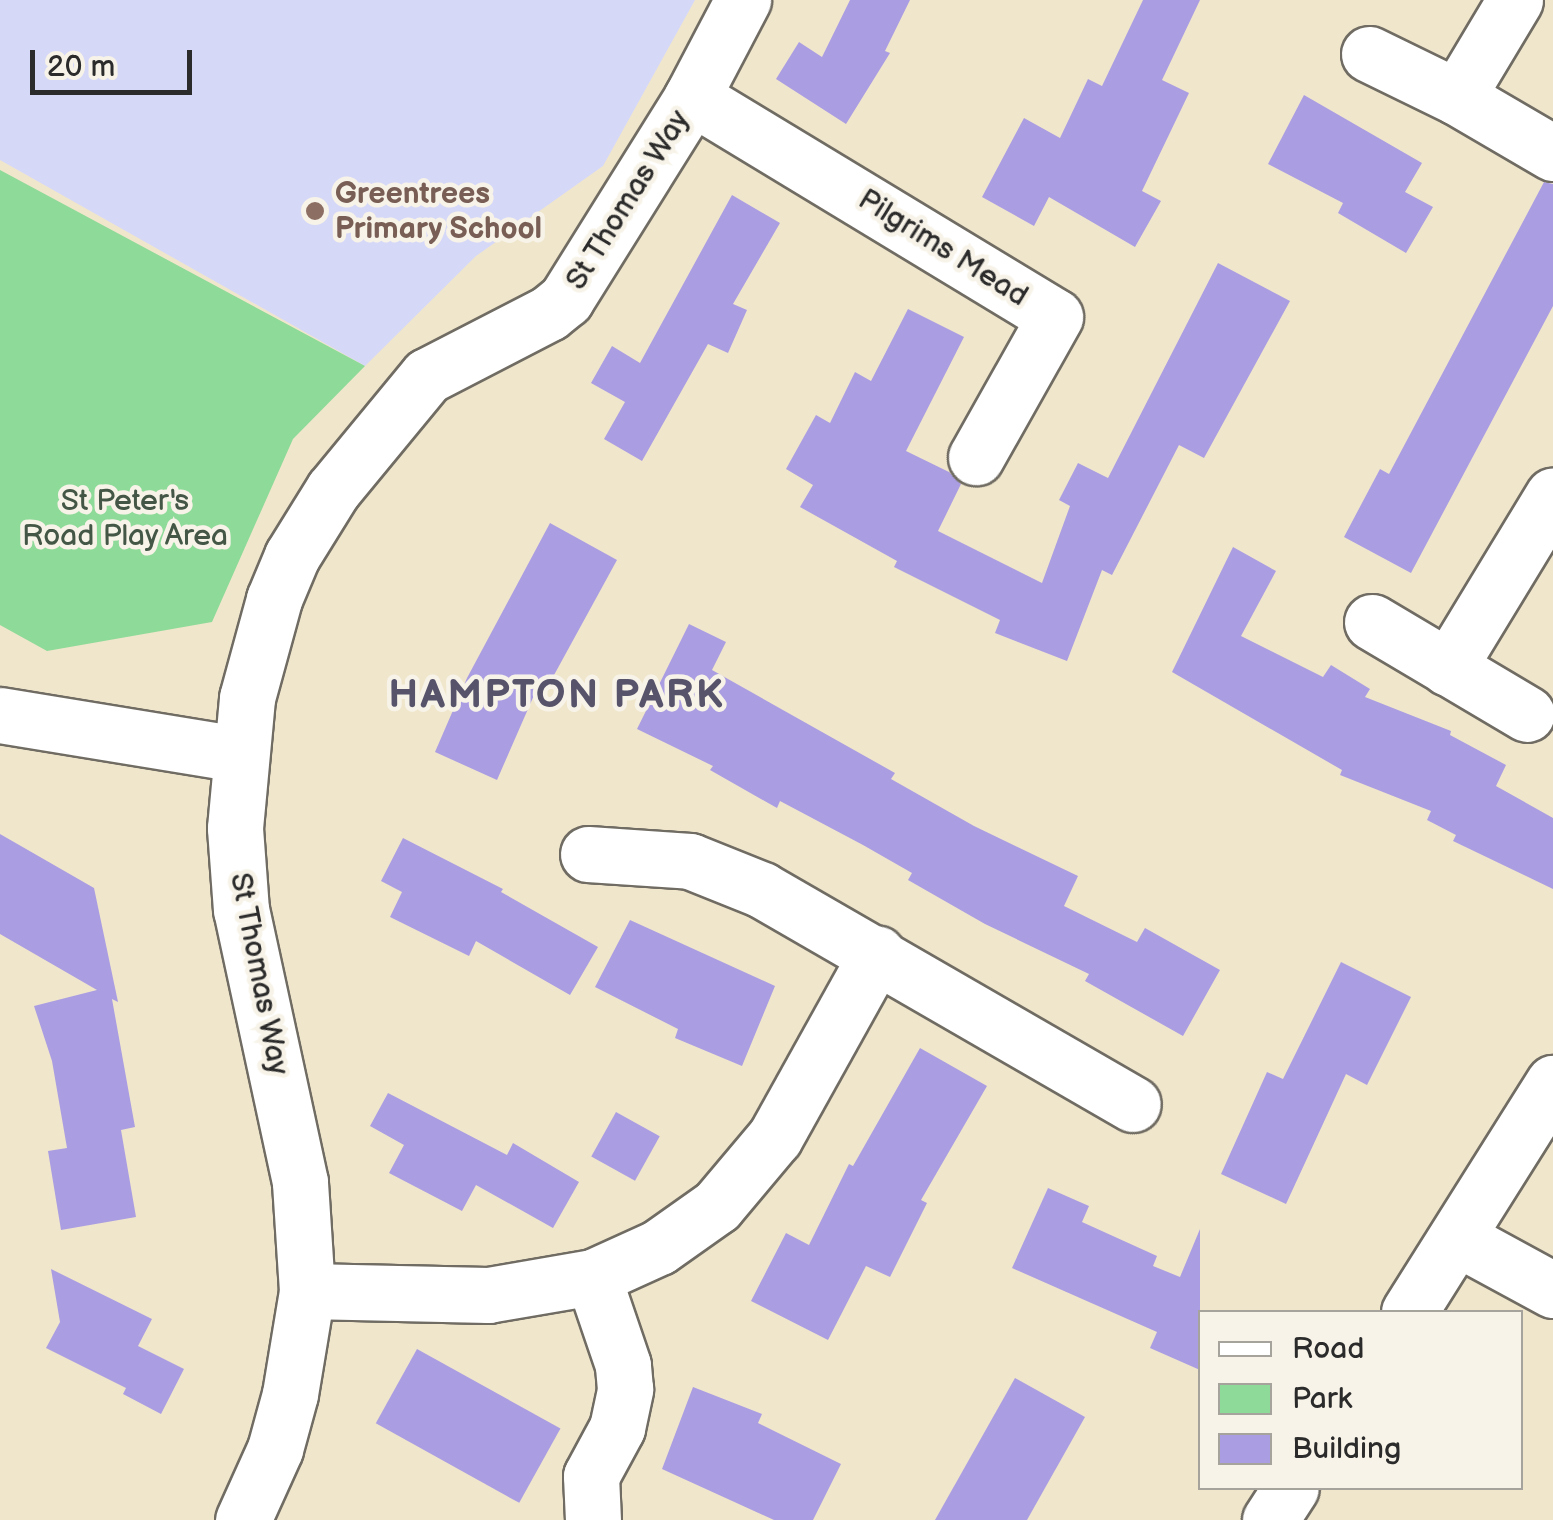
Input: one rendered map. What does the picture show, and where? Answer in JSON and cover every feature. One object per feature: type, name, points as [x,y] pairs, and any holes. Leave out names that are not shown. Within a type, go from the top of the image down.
[{"type":"street","name":"St Thomas Way","points":[[243,1520],[274,1450],[290,1394],[307,1291],[300,1182],[241,910],[235,828],[238,754],[255,664],[274,600],[292,556],[333,490],[426,376],[548,314],[566,300],[692,97],[743,0]]},
{"type":"street","points":[[1457,96],[1514,0]]},
{"type":"street","points":[[1369,54],[1457,96],[1553,153]]},
{"type":"street","name":"Pilgrims Mead","points":[[692,97],[1055,317],[976,457]]},
{"type":"street","points":[[1448,668],[1553,495]]},
{"type":"street","points":[[1372,622],[1527,714]]},
{"type":"street","points":[[0,715],[238,754]]},
{"type":"street","points":[[588,854],[675,859],[724,872],[877,954],[1133,1104]]},
{"type":"street","points":[[307,1291],[488,1295],[593,1276],[659,1246],[717,1206],[775,1137],[877,954]]},
{"type":"street","points":[[1410,1310],[1459,1239],[1553,1083]]},
{"type":"street","points":[[1459,1239],[1553,1290]]},
{"type":"street","points":[[593,1276],[624,1365],[625,1389],[616,1428],[590,1476],[593,1520]]},
{"type":"street","points":[[1270,1520],[1290,1490]]},
{"type":"shaded area","name":"Greentrees Primary School","points":[[0,0],[695,0],[603,166],[476,256],[365,366],[0,160]]},
{"type":"green space","name":"St Peter's Road Play Area","points":[[0,170],[365,366],[293,439],[212,622],[47,651],[0,625]]},
{"type":"building","points":[[850,0],[910,0],[885,51],[890,53],[846,124],[776,79],[799,42],[822,57]]},
{"type":"building","points":[[1143,0],[1200,0],[1162,80],[1189,93],[1142,191],[1161,201],[1135,247],[1049,197],[1034,226],[982,197],[1024,118],[1060,138],[1088,79],[1102,86]]},
{"type":"building","points":[[1304,95],[1422,163],[1405,192],[1433,207],[1406,253],[1338,213],[1343,203],[1268,164]]},
{"type":"building","points":[[1544,182],[1553,184],[1553,306],[1411,573],[1344,537],[1380,469],[1389,474]]},
{"type":"building","points":[[732,195],[780,223],[733,304],[747,310],[728,353],[708,344],[642,461],[604,439],[625,402],[591,383],[612,346],[640,363]]},
{"type":"building","points":[[1218,263],[1290,301],[1204,458],[1179,445],[1112,575],[1102,570],[1067,661],[995,633],[1000,620],[894,567],[897,561],[800,507],[813,485],[786,469],[816,415],[830,423],[855,372],[871,381],[908,309],[964,337],[906,451],[949,472],[961,484],[938,531],[1042,583],[1070,506],[1059,500],[1078,463],[1108,478]]},
{"type":"building","points":[[550,523],[617,560],[542,697],[535,693],[497,780],[435,752],[467,678]]},
{"type":"building","points":[[1233,547],[1276,571],[1241,636],[1323,677],[1331,665],[1370,689],[1365,697],[1451,731],[1450,735],[1506,765],[1496,786],[1553,818],[1553,889],[1453,841],[1456,835],[1427,820],[1431,811],[1340,775],[1342,770],[1172,672]]},
{"type":"building","points":[[689,624],[726,642],[712,670],[895,773],[891,779],[974,826],[1078,876],[1064,906],[1137,942],[1145,928],[1220,970],[1183,1036],[1085,981],[1089,974],[985,924],[908,880],[912,873],[863,845],[780,801],[777,808],[710,770],[713,766],[637,729]]},
{"type":"building","points":[[0,834],[94,888],[118,1002],[112,999],[135,1127],[121,1130],[136,1217],[61,1230],[48,1151],[67,1148],[52,1061],[34,1006],[97,990],[0,934]]},
{"type":"building","points":[[403,838],[503,889],[501,892],[598,947],[570,995],[476,941],[469,956],[390,917],[402,892],[381,881]]},
{"type":"building","points":[[630,920],[775,986],[742,1066],[675,1038],[678,1029],[595,987]]},
{"type":"building","points":[[1341,962],[1411,997],[1367,1085],[1346,1074],[1286,1204],[1221,1174],[1267,1072],[1283,1079]]},
{"type":"building","points":[[920,1048],[987,1086],[921,1200],[927,1203],[890,1277],[866,1266],[828,1340],[751,1301],[786,1233],[809,1245],[849,1164],[853,1166]]},
{"type":"building","points":[[388,1093],[507,1155],[513,1143],[579,1182],[553,1228],[476,1185],[462,1211],[389,1173],[404,1145],[370,1126]]},
{"type":"building","points":[[616,1112],[660,1136],[635,1181],[591,1157]]},
{"type":"building","points":[[1048,1188],[1089,1206],[1082,1222],[1157,1256],[1153,1266],[1180,1277],[1200,1229],[1198,1369],[1150,1348],[1157,1332],[1012,1268]]},
{"type":"building","points":[[51,1269],[152,1319],[138,1346],[184,1369],[161,1414],[123,1394],[126,1388],[46,1348],[60,1322]]},
{"type":"building","points":[[417,1349],[560,1429],[519,1503],[376,1423]]},
{"type":"building","points":[[1015,1378],[1085,1417],[1027,1520],[935,1520]]},
{"type":"building","points":[[693,1387],[762,1414],[758,1423],[841,1464],[813,1520],[774,1520],[662,1469]]},
{"type":"place","name":"Greentrees Primary School","points":[[315,211]]},
{"type":"district","name":"HAMPTON PARK","points":[[557,695]]}]
